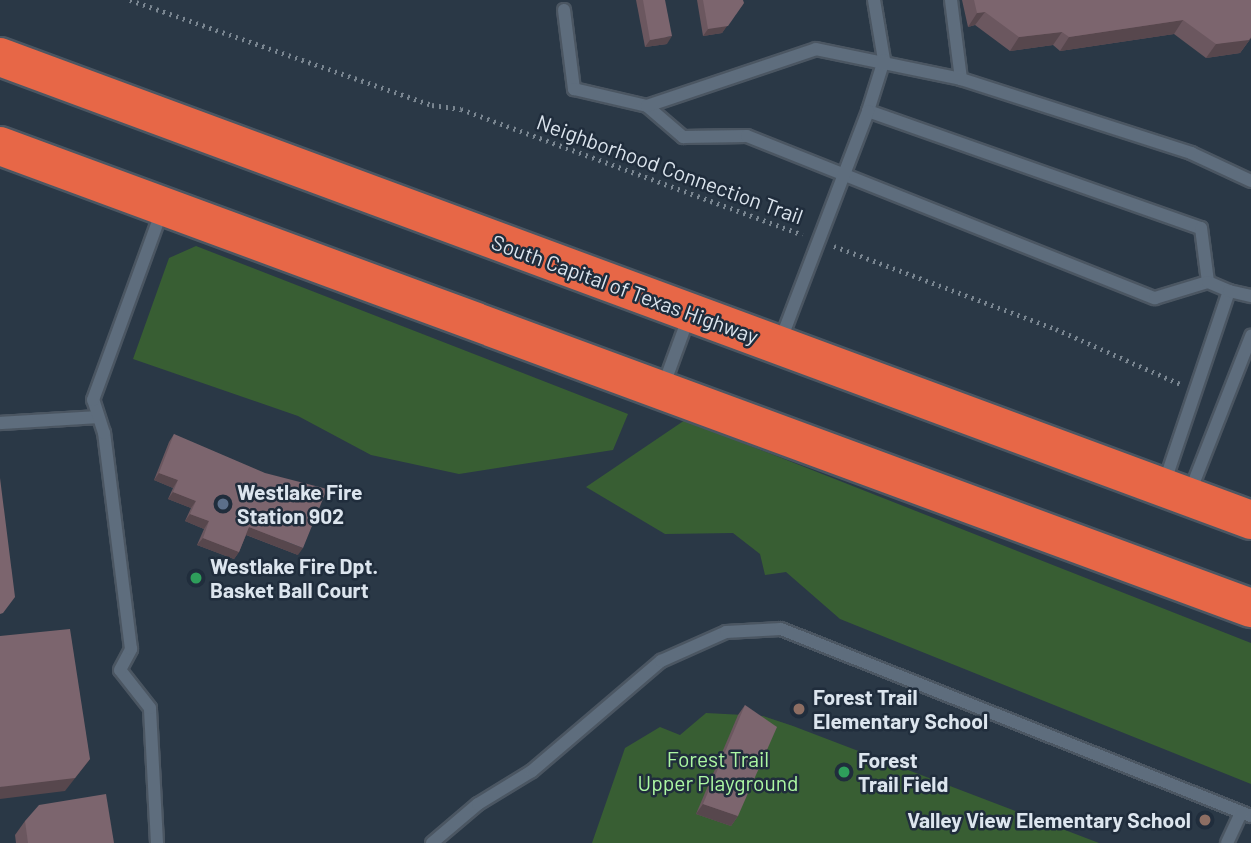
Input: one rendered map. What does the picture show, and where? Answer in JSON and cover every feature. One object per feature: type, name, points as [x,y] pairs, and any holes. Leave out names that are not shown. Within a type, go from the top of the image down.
[{"type":"highway","name":"South Capital of Texas Highway","points":[[0,57],[1251,520]]},
{"type":"highway","points":[[0,146],[1251,608]]},
{"type":"lane","points":[[778,345],[868,111],[884,60],[874,0]]},
{"type":"lane","points":[[951,0],[961,79]]},
{"type":"lane","points":[[564,10],[574,89],[647,106],[682,137],[747,136],[1155,298],[1208,282],[1251,296]]},
{"type":"lane","points":[[647,106],[816,49],[884,60],[961,79],[1191,153],[1251,181]]},
{"type":"lane","points":[[868,111],[1201,228],[1208,282]]},
{"type":"lane","points":[[157,843],[150,708],[120,670],[131,649],[93,400],[163,206]]},
{"type":"lane","points":[[1176,492],[1193,388],[1210,349],[1229,291]]},
{"type":"lane","points":[[662,390],[690,312]]},
{"type":"lane","points":[[1176,492],[1251,336]]},
{"type":"lane","points":[[0,423],[97,416]]},
{"type":"lane","points":[[432,843],[478,804],[532,771],[661,661],[726,632],[781,629],[1246,815],[1227,843]]},
{"type":"path","name":"Neighborhood Connection Trail","points":[[130,0],[432,105],[461,108],[818,240],[1193,388]]},
{"type":"green space","points":[[196,246],[628,414],[613,450],[459,474],[371,455],[298,416],[133,359],[169,258]]},
{"type":"green space","points":[[685,420],[1251,643],[1251,784],[840,619],[786,572],[765,575],[760,554],[733,533],[665,534],[586,487]]},
{"type":"green space","name":"Forest Trail Upper Playground","points":[[706,713],[763,716],[1099,843],[592,843],[625,748],[660,727],[680,735]]},
{"type":"building","points":[[643,0],[665,0],[672,36],[650,40]]},
{"type":"building","points":[[703,0],[743,0],[744,3],[728,26],[708,29]]},
{"type":"building","points":[[974,0],[1251,0],[1251,37],[1249,40],[1216,44],[1183,20],[1069,37],[1062,32],[1019,37],[985,12],[977,13]]},
{"type":"building","name":"Westlake Fire Station 902","points":[[174,434],[265,473],[327,489],[303,548],[249,527],[239,552],[203,538],[209,521],[190,514],[196,501],[173,492],[178,480],[159,473]]},
{"type":"building","points":[[0,478],[15,597],[0,614]]},
{"type":"building","points":[[70,629],[90,759],[75,778],[0,787],[0,636]]},
{"type":"building","points":[[745,705],[777,727],[738,816],[703,804]]},
{"type":"building","points":[[106,794],[114,843],[28,843],[25,821],[39,805]]},
{"type":"place","name":"Westlake Fire Station 902","points":[[223,504]]},
{"type":"place","name":"Westlake Fire Dpt. Basket Ball Court","points":[[196,578]]},
{"type":"place","name":"Forest Trail Elementary School","points":[[799,709]]},
{"type":"place","name":"Forest Trail Field","points":[[844,772]]},
{"type":"place","name":"Valley View Elementary School","points":[[1205,820]]}]
